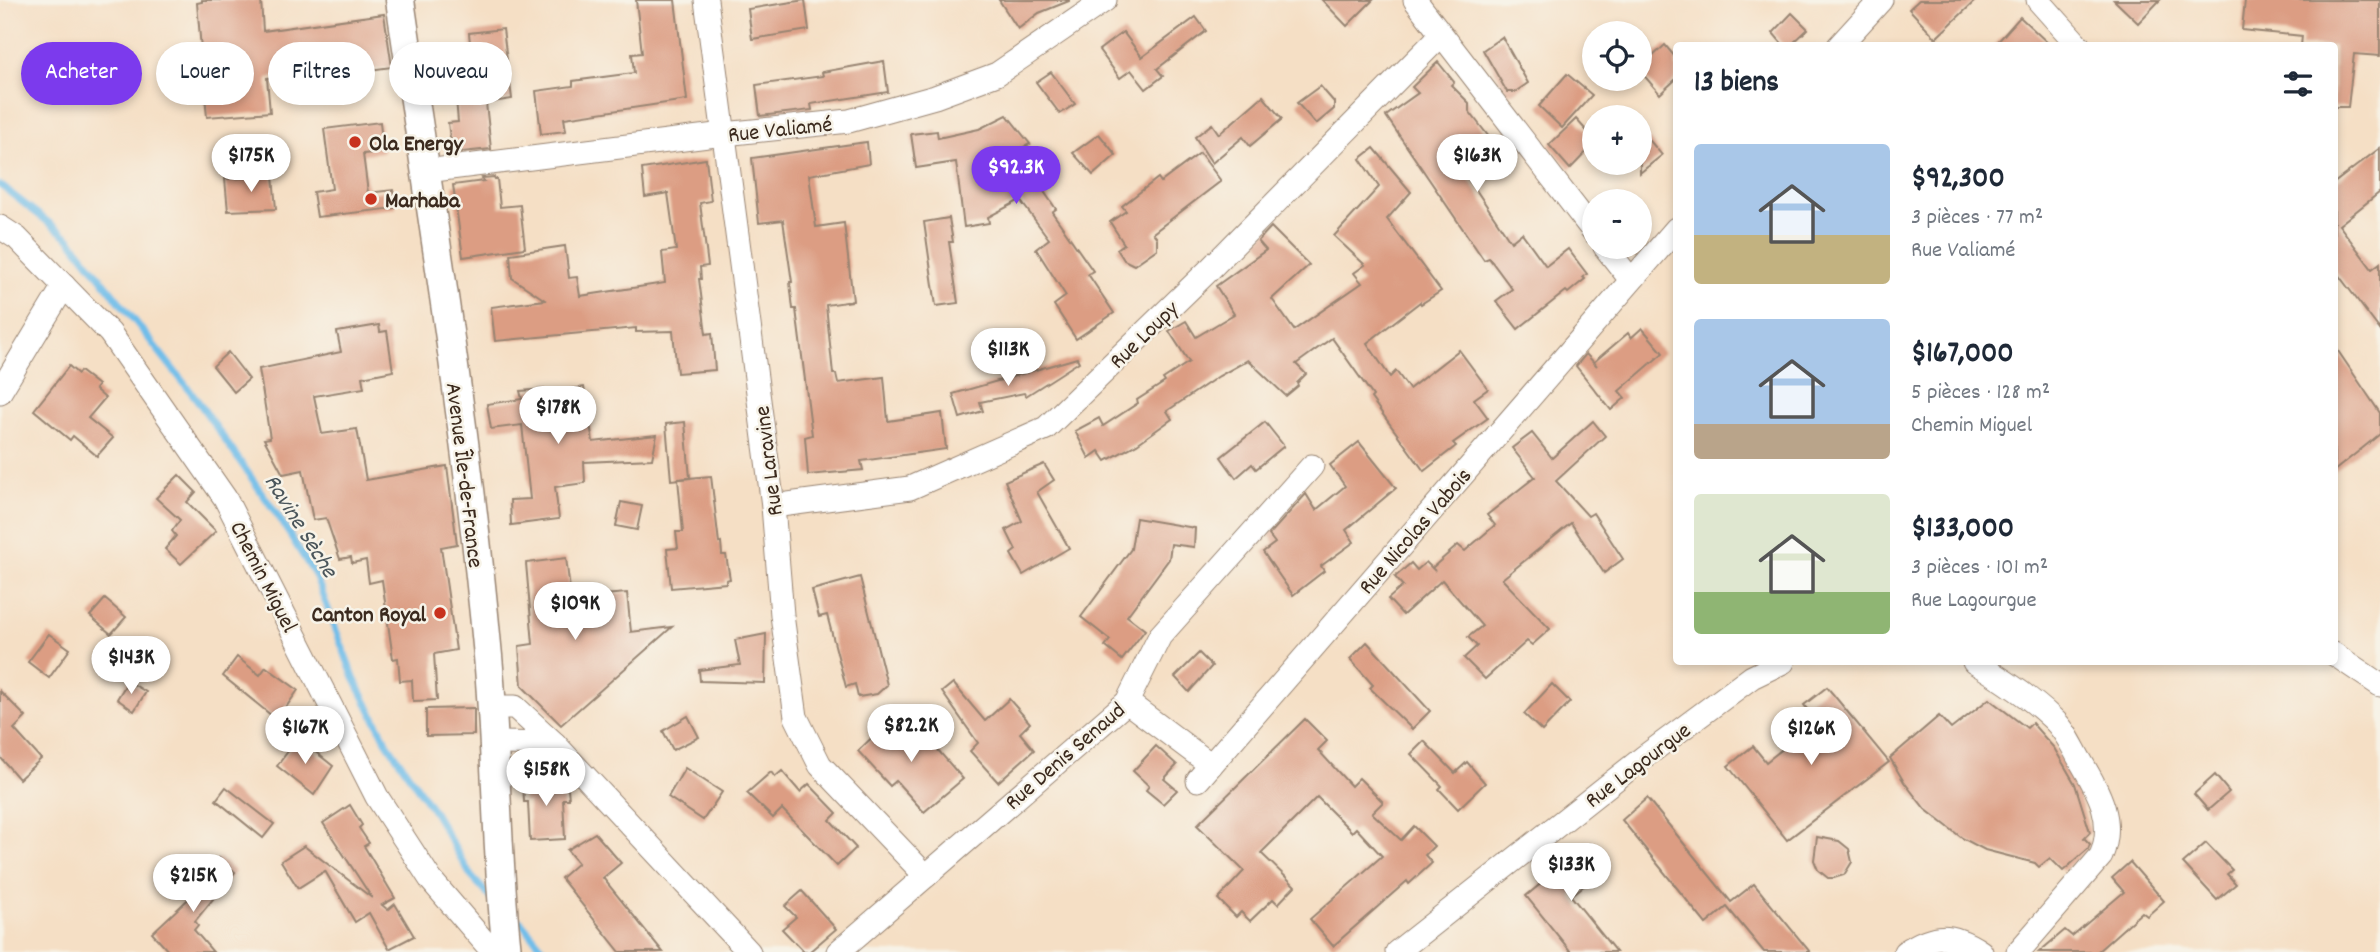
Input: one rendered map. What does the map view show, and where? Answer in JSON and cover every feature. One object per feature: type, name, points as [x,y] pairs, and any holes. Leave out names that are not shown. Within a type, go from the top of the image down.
[{"type":"street","name":"Avenue Île-de-France","points":[[400,0],[474,524],[492,707],[498,870],[507,952]]},
{"type":"street","name":"Rue Laravine","points":[[706,0],[773,506],[782,615],[796,717],[820,765],[926,876]]},
{"type":"street","name":"Rue Valiamé","points":[[426,170],[849,121],[935,97],[997,74],[1105,0]]},
{"type":"street","points":[[1415,0],[1582,217]]},
{"type":"street","points":[[1843,42],[1881,0]]},
{"type":"street","points":[[2038,0],[2075,42]]},
{"type":"street","name":"Rue Loupy","points":[[773,506],[910,488],[1046,428],[1207,272],[1441,35]]},
{"type":"street","name":"Chemin Miguel","points":[[0,228],[17,238],[110,334],[225,498],[377,797],[432,880],[493,952]]},
{"type":"street","name":"Rue Nicolas Vabois","points":[[1127,702],[1205,773],[1673,232]]},
{"type":"street","points":[[1614,259],[1631,280]]},
{"type":"street","points":[[0,393],[64,286]]},
{"type":"street","name":"Rue Denis Senaud","points":[[838,952],[1127,702],[1160,636],[1312,466]]},
{"type":"street","points":[[2338,657],[2380,685]]},
{"type":"street","name":"Rue Lagourgue","points":[[1397,952],[1644,757],[1752,677],[1777,665]]},
{"type":"street","points":[[1979,665],[2018,691],[2054,720],[2067,737],[2100,796],[2108,826],[2107,842],[2101,856],[2018,952]]},
{"type":"street","points":[[492,707],[515,707],[555,744],[749,952]]},
{"type":"street","points":[[494,743],[555,744]]},
{"type":"street","points":[[1905,952],[1924,940],[1940,936],[1955,938],[1980,952]]},
{"type":"building","points":[[261,0],[263,31],[384,14],[389,67],[375,69],[375,42],[268,42],[270,112],[207,117],[206,105],[254,105],[254,42],[200,42],[197,3]]},
{"type":"building","points":[[636,0],[675,0],[687,100],[564,118],[566,131],[541,134],[536,91],[573,86],[573,81],[634,73],[632,54],[642,53]]},
{"type":"building","points":[[805,0],[809,30],[752,39],[748,9]]},
{"type":"building","points":[[999,0],[1069,1],[1039,13],[1018,29]]},
{"type":"building","points":[[1322,0],[1373,0],[1347,26]]},
{"type":"building","points":[[1919,0],[1976,0],[1936,38],[1909,9]]},
{"type":"building","points":[[2114,0],[2160,0],[2138,23]]},
{"type":"building","points":[[2245,0],[2380,0],[2380,56],[2354,54],[2348,107],[2338,107],[2338,42],[2301,42],[2302,36],[2242,30]]},
{"type":"building","points":[[1792,13],[1808,29],[1794,42],[1781,42],[1773,33]]},
{"type":"building","points":[[1196,17],[1206,31],[1157,69],[1163,76],[1146,89],[1131,70],[1120,78],[1099,50],[1123,32],[1142,57]]},
{"type":"building","points":[[2020,17],[2047,42],[1998,42]]},
{"type":"building","points":[[503,29],[505,42],[470,42],[469,33]]},
{"type":"building","points":[[1502,37],[1528,83],[1515,92],[1507,92],[1483,50]]},
{"type":"building","points":[[1665,45],[1673,54],[1673,82],[1660,94],[1652,85],[1652,57]]},
{"type":"building","points":[[884,61],[888,92],[811,104],[812,110],[760,116],[756,85],[823,76],[822,72]]},
{"type":"building","points":[[1438,62],[1454,82],[1451,85],[1469,103],[1469,111],[1499,150],[1466,175],[1511,242],[1522,233],[1546,266],[1568,249],[1587,274],[1583,277],[1585,279],[1568,293],[1566,291],[1518,329],[1496,301],[1512,289],[1489,258],[1484,260],[1386,116],[1418,93],[1412,87]]},
{"type":"building","points":[[1051,72],[1075,104],[1060,114],[1036,82]]},
{"type":"building","points":[[1567,74],[1582,87],[1582,91],[1592,95],[1562,128],[1539,106]]},
{"type":"building","points":[[1320,86],[1334,102],[1334,109],[1316,124],[1297,103]]},
{"type":"building","points":[[1263,96],[1282,119],[1250,146],[1243,137],[1212,163],[1195,137],[1212,124],[1219,134]]},
{"type":"building","points":[[457,105],[486,105],[491,149],[462,152],[450,138],[448,123],[458,122]]},
{"type":"building","points":[[1007,115],[1030,144],[1024,147],[1049,186],[1043,190],[1056,209],[1052,212],[1093,271],[1088,274],[1114,313],[1076,339],[1054,305],[1066,296],[1036,249],[1049,239],[1020,200],[988,217],[989,223],[964,227],[956,162],[916,168],[911,134],[937,131],[938,138],[979,129]]},
{"type":"building","points":[[1576,119],[1582,126],[1582,156],[1570,169],[1549,145]]},
{"type":"building","points":[[380,122],[383,152],[363,154],[368,193],[393,190],[396,208],[317,217],[313,192],[332,189],[324,129]]},
{"type":"building","points":[[1099,134],[1116,155],[1093,175],[1073,153]]},
{"type":"building","points":[[867,142],[869,164],[809,175],[816,227],[844,223],[853,301],[826,305],[833,374],[836,374],[838,383],[884,377],[888,421],[942,413],[946,449],[861,461],[863,470],[808,475],[805,437],[812,435],[783,220],[759,223],[752,158]]},
{"type":"building","points":[[1652,143],[1662,155],[1652,163]]},
{"type":"building","points":[[1374,148],[1411,192],[1387,219],[1441,291],[1421,304],[1420,302],[1367,343],[1390,377],[1396,371],[1409,389],[1459,350],[1488,389],[1474,399],[1488,418],[1453,443],[1456,446],[1424,471],[1332,338],[1296,364],[1306,374],[1297,383],[1298,386],[1286,396],[1248,360],[1167,411],[1172,419],[1137,444],[1106,461],[1099,451],[1089,458],[1075,431],[1099,418],[1103,426],[1138,403],[1137,400],[1165,382],[1163,379],[1189,362],[1169,331],[1186,321],[1196,337],[1234,314],[1216,286],[1266,250],[1258,241],[1271,227],[1309,265],[1272,299],[1294,330],[1362,283],[1354,273],[1365,265],[1334,236],[1379,187],[1360,159]]},
{"type":"building","points":[[2380,148],[2380,192],[2339,225],[2372,269],[2380,263],[2380,330],[2338,274],[2338,180]]},
{"type":"building","points":[[1200,153],[1221,181],[1153,233],[1157,238],[1157,249],[1134,265],[1124,260],[1117,249],[1124,244],[1110,222],[1126,211],[1122,206],[1158,178],[1161,182]]},
{"type":"building","points":[[706,159],[711,201],[700,203],[708,266],[700,267],[699,279],[706,334],[712,333],[715,370],[677,373],[673,331],[636,332],[636,328],[495,341],[491,307],[545,300],[512,278],[510,254],[565,246],[569,278],[577,277],[580,296],[665,283],[662,252],[676,250],[668,193],[645,197],[642,169]]},
{"type":"building","points":[[273,176],[276,209],[228,211],[225,179]]},
{"type":"building","points":[[494,177],[497,179],[500,207],[520,205],[525,248],[463,257],[453,185]]},
{"type":"building","points":[[949,218],[953,242],[949,242],[958,303],[936,306],[924,222]]},
{"type":"building","points":[[379,325],[380,332],[387,331],[393,371],[362,377],[364,388],[314,396],[322,434],[357,429],[366,480],[447,466],[457,544],[441,547],[456,650],[434,654],[437,700],[413,701],[412,680],[400,681],[398,658],[393,659],[382,580],[369,583],[366,560],[352,563],[351,557],[340,559],[326,518],[313,520],[303,470],[283,474],[264,439],[270,438],[259,369],[341,352],[337,332]]},
{"type":"building","points":[[1642,328],[1663,353],[1619,391],[1625,398],[1611,410],[1576,366],[1586,354],[1597,366],[1594,362],[1628,333],[1631,338]]},
{"type":"building","points":[[2338,351],[2380,413],[2380,434],[2338,468]]},
{"type":"building","points":[[228,352],[249,379],[234,392],[213,366]]},
{"type":"building","points":[[1077,358],[1079,362],[1026,396],[1024,393],[980,402],[983,411],[960,418],[953,394]]},
{"type":"building","points":[[69,366],[98,385],[95,389],[105,398],[88,418],[113,438],[97,456],[73,436],[70,440],[34,410]]},
{"type":"building","points":[[584,387],[593,442],[657,435],[652,459],[584,462],[585,483],[555,487],[559,519],[511,525],[510,500],[530,499],[522,425],[491,429],[487,404],[522,399],[520,391],[547,389],[548,392]]},
{"type":"building","points":[[1593,421],[1605,436],[1556,481],[1588,516],[1593,513],[1623,559],[1604,573],[1571,523],[1502,579],[1550,629],[1532,645],[1527,641],[1485,679],[1464,658],[1477,646],[1468,637],[1482,626],[1442,580],[1403,615],[1388,599],[1403,586],[1395,577],[1411,563],[1417,570],[1426,562],[1432,568],[1458,545],[1465,551],[1495,525],[1487,515],[1535,477],[1512,448],[1532,433],[1552,458]]},
{"type":"building","points":[[685,422],[690,478],[671,480],[666,424]]},
{"type":"building","points":[[1265,422],[1284,446],[1256,469],[1252,464],[1236,478],[1221,457]]},
{"type":"building","points":[[1359,442],[1396,488],[1346,530],[1354,542],[1321,566],[1324,571],[1293,595],[1263,552],[1275,543],[1269,535],[1306,494],[1316,510],[1345,486],[1330,465]]},
{"type":"building","points":[[1044,464],[1054,480],[1037,492],[1069,548],[1023,575],[1011,554],[1016,550],[1006,530],[1022,521],[1005,481]]},
{"type":"building","points":[[179,475],[196,492],[187,502],[216,531],[181,564],[165,549],[176,536],[172,531],[180,520],[156,498]]},
{"type":"building","points":[[711,476],[719,543],[721,542],[722,555],[726,555],[730,579],[726,580],[726,583],[671,588],[667,549],[678,548],[676,532],[683,532],[678,479]]},
{"type":"building","points":[[621,502],[642,506],[637,530],[616,526]]},
{"type":"building","points":[[1136,518],[1195,528],[1194,547],[1171,544],[1169,559],[1127,616],[1145,630],[1122,660],[1105,646],[1110,640],[1081,617],[1131,549]]},
{"type":"building","points":[[566,558],[571,598],[590,596],[591,620],[598,621],[603,595],[627,593],[631,632],[672,627],[561,725],[522,686],[519,646],[533,644],[526,563]]},
{"type":"building","points":[[860,577],[887,685],[877,694],[858,697],[855,684],[846,687],[827,615],[819,617],[812,590]]},
{"type":"building","points":[[105,599],[126,617],[111,634],[90,616]]},
{"type":"building","points":[[49,634],[70,649],[49,678],[28,662]]},
{"type":"building","points":[[766,634],[765,683],[700,681],[699,670],[740,665],[735,640]]},
{"type":"building","points":[[1367,642],[1430,711],[1412,729],[1370,688],[1373,685],[1350,659]]},
{"type":"building","points":[[1199,653],[1212,666],[1189,692],[1175,677]]},
{"type":"building","points":[[237,657],[260,675],[266,667],[298,690],[277,720],[223,676]]},
{"type":"building","points":[[128,681],[146,692],[134,711],[117,699]]},
{"type":"building","points":[[953,683],[985,721],[1009,699],[1030,723],[1020,733],[1034,750],[998,782],[970,751],[978,743],[942,692]]},
{"type":"building","points":[[1552,684],[1570,702],[1542,731],[1524,714]]},
{"type":"building","points":[[1827,687],[1889,762],[1787,840],[1728,766],[1753,746],[1766,762],[1817,722],[1804,705]]},
{"type":"building","points":[[0,691],[26,717],[14,729],[41,759],[19,779],[0,757]]},
{"type":"building","points":[[1989,699],[2027,728],[2032,723],[2054,748],[2075,784],[2090,832],[2084,838],[2090,844],[2088,849],[2063,871],[2050,858],[2039,867],[2035,863],[1985,850],[1962,838],[1925,809],[1890,758],[1939,716],[1951,729]]},
{"type":"building","points":[[474,708],[474,735],[426,736],[426,709]]},
{"type":"building","points":[[688,716],[699,737],[673,750],[663,731]]},
{"type":"building","points":[[1305,719],[1327,741],[1318,750],[1351,786],[1359,778],[1383,802],[1372,813],[1401,840],[1414,826],[1434,846],[1425,855],[1432,863],[1409,884],[1407,881],[1333,946],[1310,919],[1382,856],[1356,828],[1352,832],[1317,797],[1261,853],[1295,886],[1278,904],[1273,899],[1250,921],[1241,912],[1236,917],[1218,899],[1244,871],[1197,825]]},
{"type":"building","points":[[912,720],[963,779],[924,812],[896,781],[890,786],[858,751],[887,723],[896,733]]},
{"type":"building","points":[[298,738],[333,766],[314,795],[277,766]]},
{"type":"building","points":[[1424,741],[1455,773],[1467,762],[1485,783],[1458,809],[1439,789],[1442,786],[1411,754]]},
{"type":"building","points":[[1156,746],[1177,765],[1164,779],[1177,790],[1163,804],[1146,790],[1149,786],[1133,771]]},
{"type":"building","points":[[685,768],[722,792],[703,820],[668,797]]},
{"type":"building","points":[[782,771],[800,792],[809,784],[837,813],[830,820],[856,848],[837,866],[782,809],[773,818],[747,793],[771,772],[775,777]]},
{"type":"building","points":[[2215,775],[2229,792],[2208,810],[2194,794]]},
{"type":"building","points":[[567,778],[569,799],[563,799],[565,839],[530,841],[528,802],[524,802],[523,782]]},
{"type":"building","points":[[226,787],[274,824],[263,838],[216,800]]},
{"type":"building","points":[[1647,798],[1731,902],[1754,884],[1810,952],[1764,952],[1727,907],[1706,924],[1622,820]]},
{"type":"building","points":[[350,805],[362,825],[359,828],[369,843],[364,846],[395,898],[382,905],[388,910],[395,904],[414,936],[389,949],[369,913],[355,922],[325,871],[298,888],[281,861],[304,846],[372,898],[323,823]]},
{"type":"building","points":[[595,833],[621,863],[603,878],[663,952],[620,952],[561,878],[578,863],[567,850]]},
{"type":"building","points":[[1817,837],[1839,841],[1849,849],[1852,862],[1844,875],[1828,878],[1818,870],[1814,860]]},
{"type":"building","points":[[2206,843],[2232,870],[2227,874],[2236,884],[2217,900],[2183,863]]},
{"type":"building","points":[[1589,844],[1607,867],[1571,896],[1616,952],[1571,952],[1526,896]]},
{"type":"building","points":[[219,858],[235,872],[195,921],[198,925],[194,930],[213,952],[169,952],[152,933],[199,889],[196,886]]},
{"type":"building","points":[[2130,862],[2164,901],[2147,916],[2142,912],[2097,952],[2039,952],[2065,930],[2072,936],[2124,892],[2112,878]]},
{"type":"building","points":[[802,891],[836,929],[809,952],[804,952],[782,929],[796,917],[785,906]]},
{"type":"waterway","name":"Ravine Sèche","points":[[0,185],[70,239],[195,397],[278,516],[316,577],[354,678],[388,744],[434,812],[471,876],[493,900]]},
{"type":"waterway","name":"Ravine Sèche","points":[[510,915],[521,922],[546,952]]},
{"type":"place","name":"Ola Energy","points":[[355,142]]},
{"type":"place","name":"Marhaba","points":[[371,199]]},
{"type":"place","name":"Canton Royal","points":[[440,613]]}]
